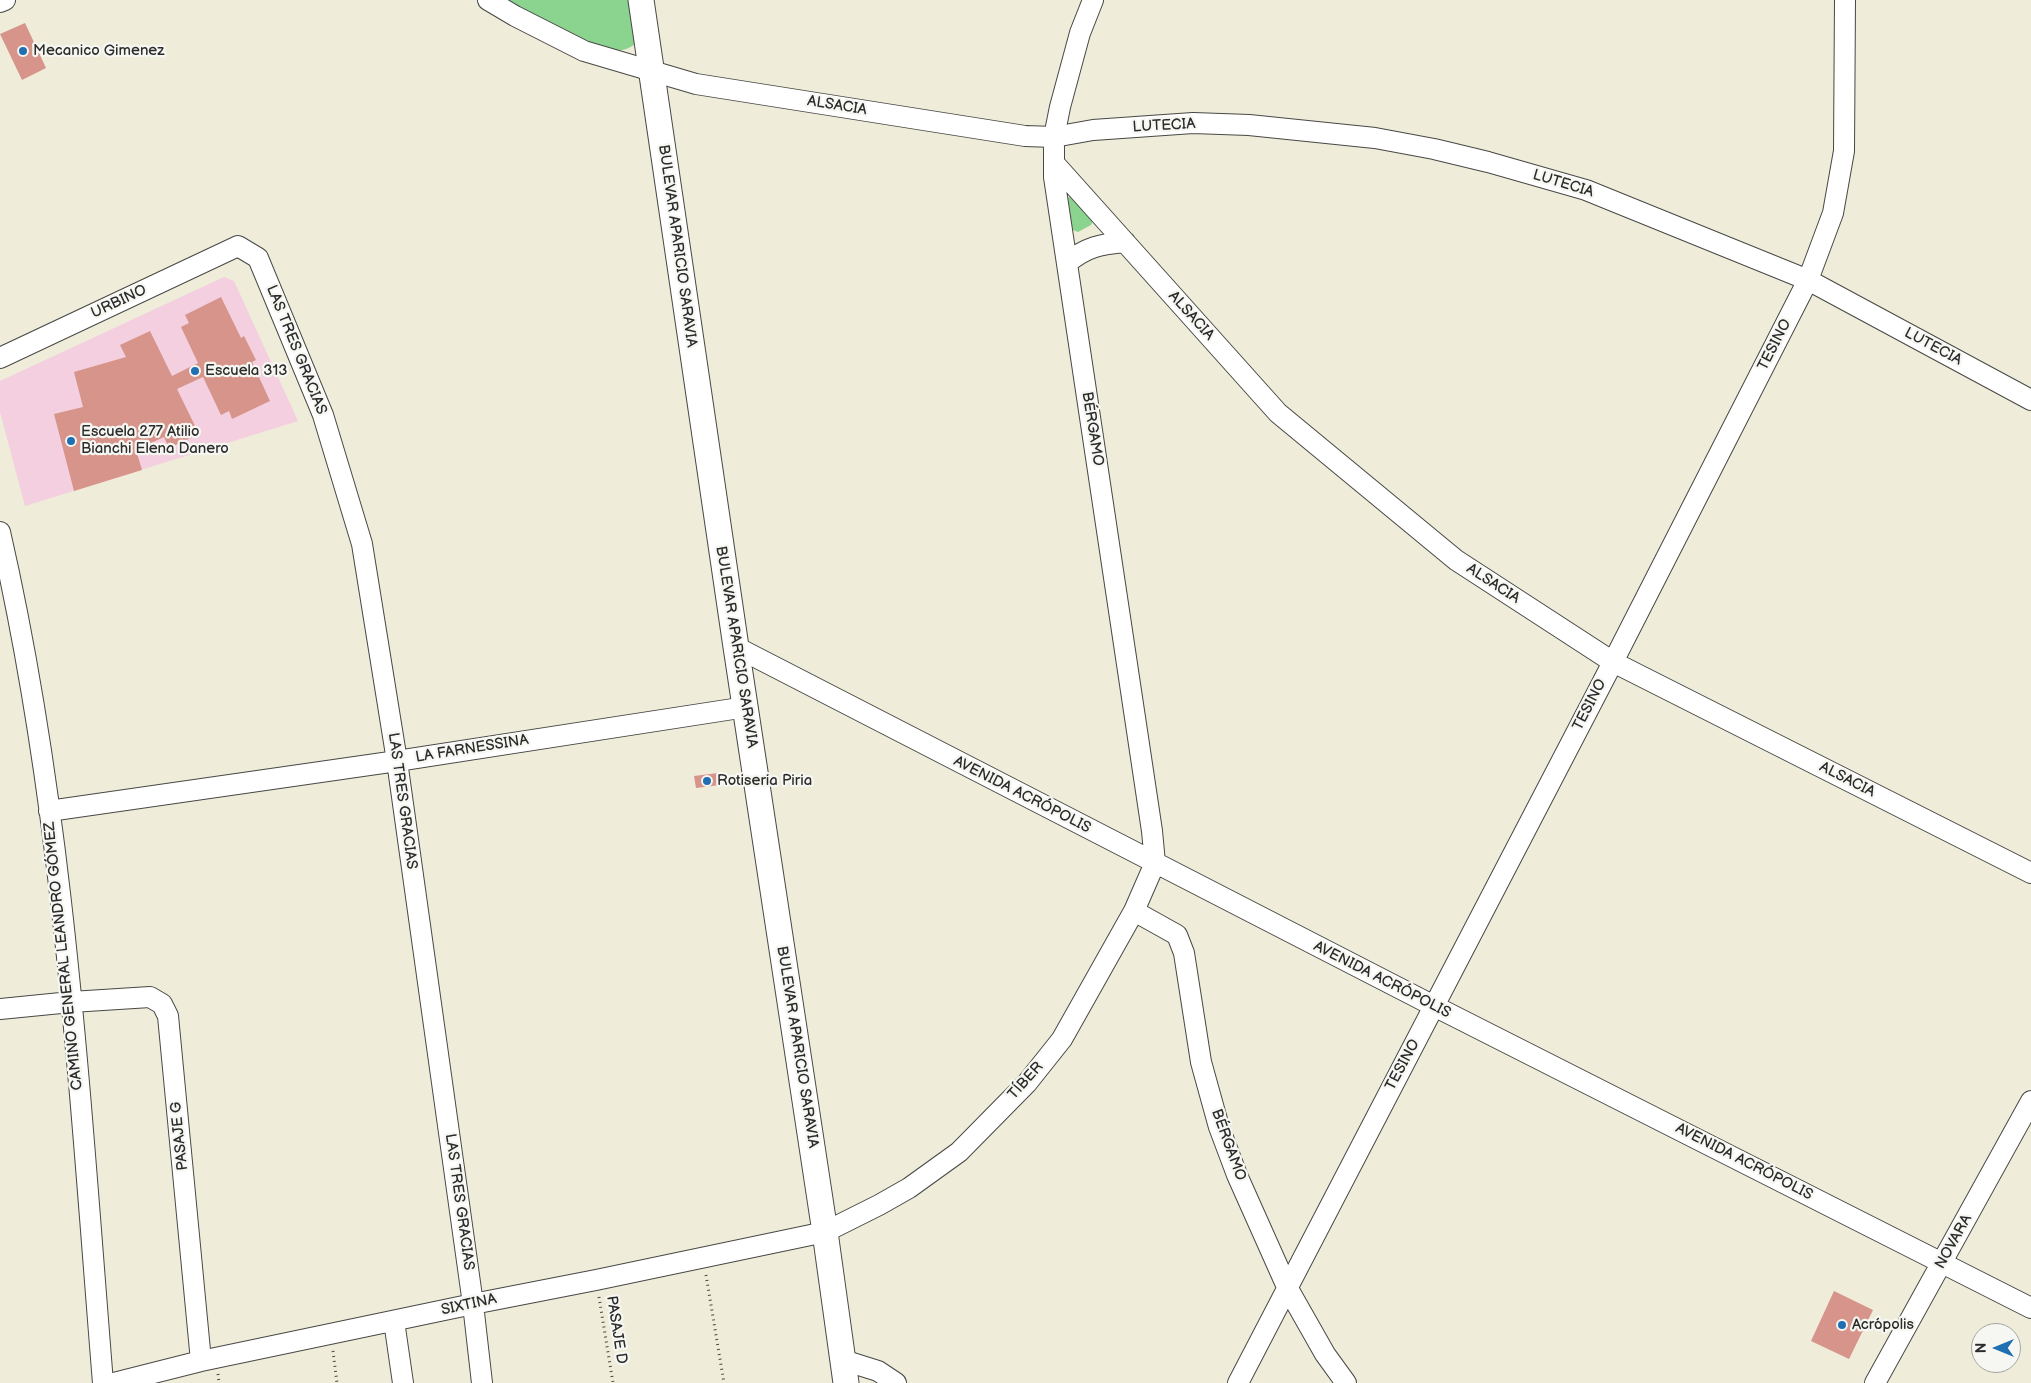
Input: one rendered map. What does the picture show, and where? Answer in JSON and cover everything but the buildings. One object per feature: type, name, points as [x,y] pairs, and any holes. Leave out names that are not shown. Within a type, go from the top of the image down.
[{"type":"street","points":[[0,2],[5,0]]},
{"type":"street","name":"ALSACIA","points":[[488,0],[515,16],[584,50],[696,84],[1025,136],[1054,137]]},
{"type":"street","name":"BULEVAR APARICIO SARAVIA","points":[[641,0],[736,647],[825,1232],[844,1371]]},
{"type":"street","name":"BÉRGAMO","points":[[1093,0],[1080,33],[1067,78],[1054,137],[1054,177],[1152,832],[1155,863]]},
{"type":"street","name":"TESINO","points":[[1238,1383],[1613,662],[1808,280],[1833,213],[1844,151],[1845,0]]},
{"type":"street","name":"LUTECIA","points":[[1054,137],[1093,130],[1184,124],[1249,125],[1375,138],[1488,162],[1586,190],[1808,280],[2031,400]]},
{"type":"street","name":"ALSACIA","points":[[1054,163],[1278,413],[1456,560],[1613,662],[2031,873]]},
{"type":"street","points":[[1067,263],[1080,252],[1102,244],[1125,242]]},
{"type":"street","name":"URBINO","points":[[0,358],[238,246]]},
{"type":"street","name":"LAS TRES GRACIAS","points":[[238,246],[258,258],[323,415],[362,544],[397,761],[473,1304],[482,1383]]},
{"type":"street","name":"CAMINO GENERAL LEANDRO GÓMEZ","points":[[0,532],[14,596],[49,811],[72,1002],[103,1383]]},
{"type":"street","name":"AVENIDA ACRÓPOLIS","points":[[736,647],[1434,1006],[2031,1308]]},
{"type":"street","name":"LA FARNESSINA","points":[[49,811],[397,761],[746,707]]},
{"type":"street","name":"TÍBER","points":[[825,1232],[909,1188],[942,1165],[958,1152],[1027,1083],[1062,1039],[1134,911],[1155,863]]},
{"type":"street","name":"BÉRGAMO","points":[[1134,911],[1177,935],[1184,953],[1201,1062],[1219,1127],[1237,1175],[1287,1287],[1325,1354],[1346,1383]]},
{"type":"street","name":"PASAJE G","points":[[0,1008],[150,997],[162,1004],[168,1016],[201,1361]]},
{"type":"street","name":"NOVARA","points":[[1876,1383],[2031,1101]]},
{"type":"street","name":"SIXTINA","points":[[114,1383],[201,1361],[825,1232]]},
{"type":"street","points":[[394,1321],[403,1383]]},
{"type":"street","points":[[844,1371],[878,1371],[896,1383]]},
{"type":"path","points":[[704,1257],[724,1383]]},
{"type":"path","name":"PASAJE D","points":[[596,1280],[613,1383]]},
{"type":"path","points":[[330,1335],[337,1383]]},
{"type":"shaded area","points":[[224,277],[234,281],[298,421],[25,506],[0,412],[0,381]]},
{"type":"green space","points":[[505,0],[634,0],[638,38],[635,44],[623,50],[603,47],[559,29]]},
{"type":"green space","points":[[1071,195],[1093,221],[1091,225],[1078,232],[1073,230],[1072,226],[1068,198]]},
{"type":"place","name":"Mecanico Gimenez","points":[[23,51]]},
{"type":"place","name":"Escuela 313","points":[[195,371]]},
{"type":"place","name":"Escuela 277 Atilio Bianchi Elena Danero","points":[[71,441]]},
{"type":"place","name":"Rotiseria Piria","points":[[707,781]]},
{"type":"place","name":"Acrópolis","points":[[1842,1325]]}]
